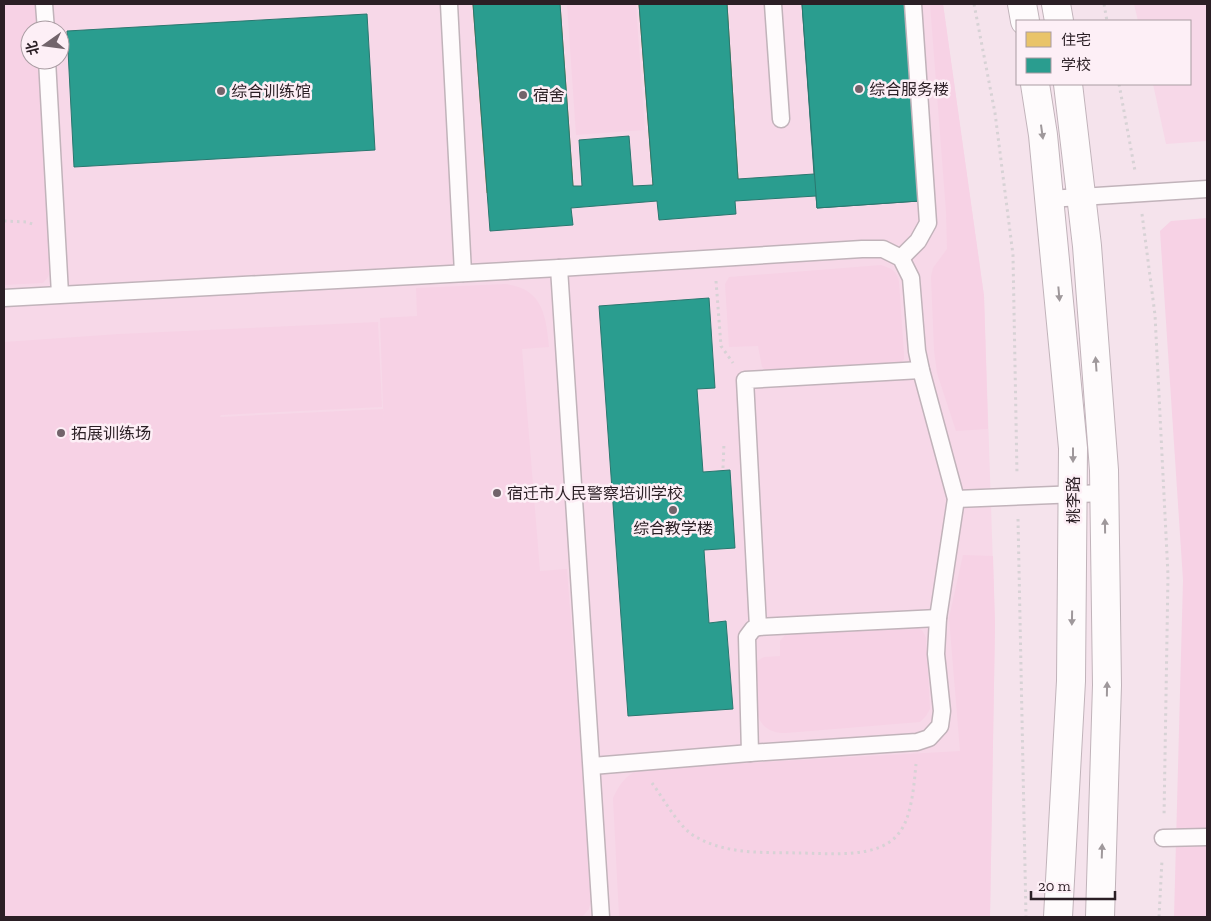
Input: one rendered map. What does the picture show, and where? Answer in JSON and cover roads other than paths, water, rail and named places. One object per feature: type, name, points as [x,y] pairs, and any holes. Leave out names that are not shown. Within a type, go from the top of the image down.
[{"type":"main road","points":[[1022,4],[1025,20]]},
{"type":"main road","points":[[1056,4],[1059,20]]},
{"type":"main road","name":"桃李路","points":[[1034,85],[1049,199],[1073,448],[1071,682],[1058,917]]},
{"type":"main road","name":"桃李路","points":[[1068,85],[1087,246],[1104,493],[1107,685],[1100,917]]},
{"type":"lane","points":[[44,4],[45,20]]},
{"type":"lane","points":[[448,4],[463,273]]},
{"type":"lane","points":[[773,4],[782,119]]},
{"type":"lane","points":[[902,258],[918,241],[928,223],[913,4]]},
{"type":"lane","points":[[48,70],[60,294]]},
{"type":"lane","points":[[1049,199],[1207,189]]},
{"type":"lane","points":[[4,298],[559,268],[862,249],[883,249],[902,258],[911,278],[916,351],[956,499],[938,618],[936,654],[942,711],[940,726],[929,738],[917,742],[592,766]]},
{"type":"lane","points":[[559,268],[601,917]]},
{"type":"lane","points":[[758,626],[745,380],[921,370]]},
{"type":"lane","points":[[956,499],[1104,493]]},
{"type":"lane","points":[[750,753],[747,637],[753,629],[758,626],[938,618]]},
{"type":"lane","points":[[1163,838],[1207,837]]},
{"type":"place","name":"综合服务楼","points":[[859,89]]},
{"type":"place","name":"综合训练馆","points":[[221,91]]},
{"type":"place","name":"宿舍","points":[[523,95]]},
{"type":"place","name":"拓展训练场","points":[[61,433]]},
{"type":"place","name":"宿迁市人民警察培训学校","points":[[497,493]]},
{"type":"place","name":"综合教学楼","points":[[673,510]]}]
